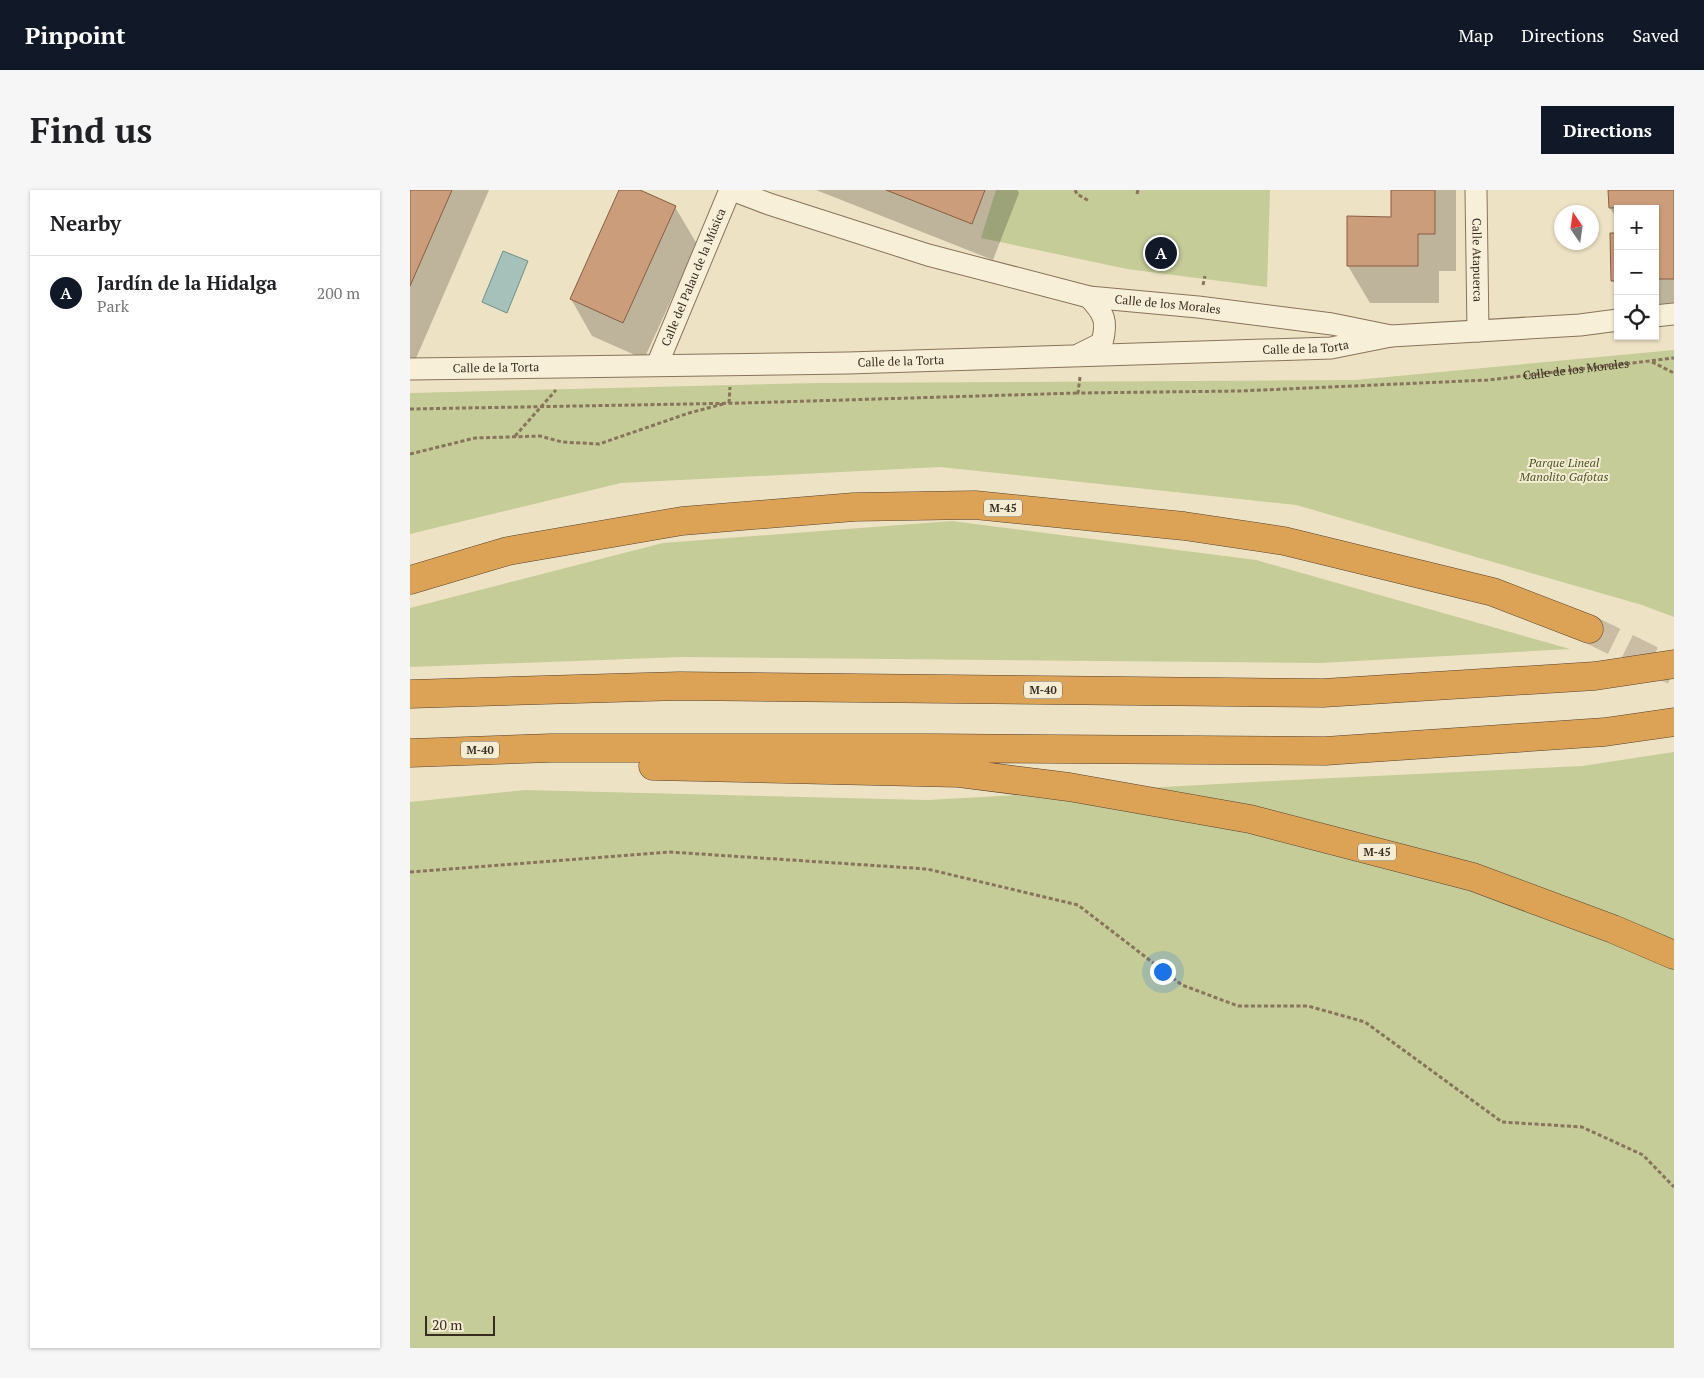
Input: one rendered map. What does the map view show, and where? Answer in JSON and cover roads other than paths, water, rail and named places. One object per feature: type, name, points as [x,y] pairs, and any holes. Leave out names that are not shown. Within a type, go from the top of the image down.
[{"type":"highway","name":"M-45","points":[[410,580],[508,551],[682,521],[854,507],[975,505],[1184,526],[1284,541],[1493,592],[1589,629]]},
{"type":"highway","name":"M-40","points":[[410,694],[680,686],[1323,693],[1595,676],[1674,664]]},
{"type":"highway","name":"M-40","points":[[410,753],[551,748],[1325,751],[1605,732],[1674,722]]},
{"type":"highway","name":"M-45","points":[[551,748],[632,766],[959,773],[1069,787],[1250,819],[1473,877],[1613,929],[1674,955]]},
{"type":"street","name":"Calle de los Morales","points":[[731,190],[928,256],[1089,297],[1198,307],[1313,321],[1391,336],[1580,325],[1614,321]]},
{"type":"street","name":"Calle del Palau de la Música","points":[[657,365],[731,190]]},
{"type":"street","name":"Calle Atapuerca","points":[[1476,190],[1478,331]]},
{"type":"street","points":[[1079,365],[1102,343],[1106,328],[1102,312],[1089,297]]},
{"type":"street","points":[[1659,316],[1674,314]]},
{"type":"street","name":"Calle de la Torta","points":[[410,369],[848,363],[1079,365],[1331,348],[1391,336]]},
{"type":"water","points":[[503,251],[528,261],[507,313],[482,302]]},
{"type":"tunnel","points":[[1589,629],[1674,671]]},
{"type":"place","name":"Jardín de la Hidalga","points":[[1161,253]]},
{"type":"park label","name":"Parque Lineal Manolito Gafotas","points":[[1564,470]]}]
